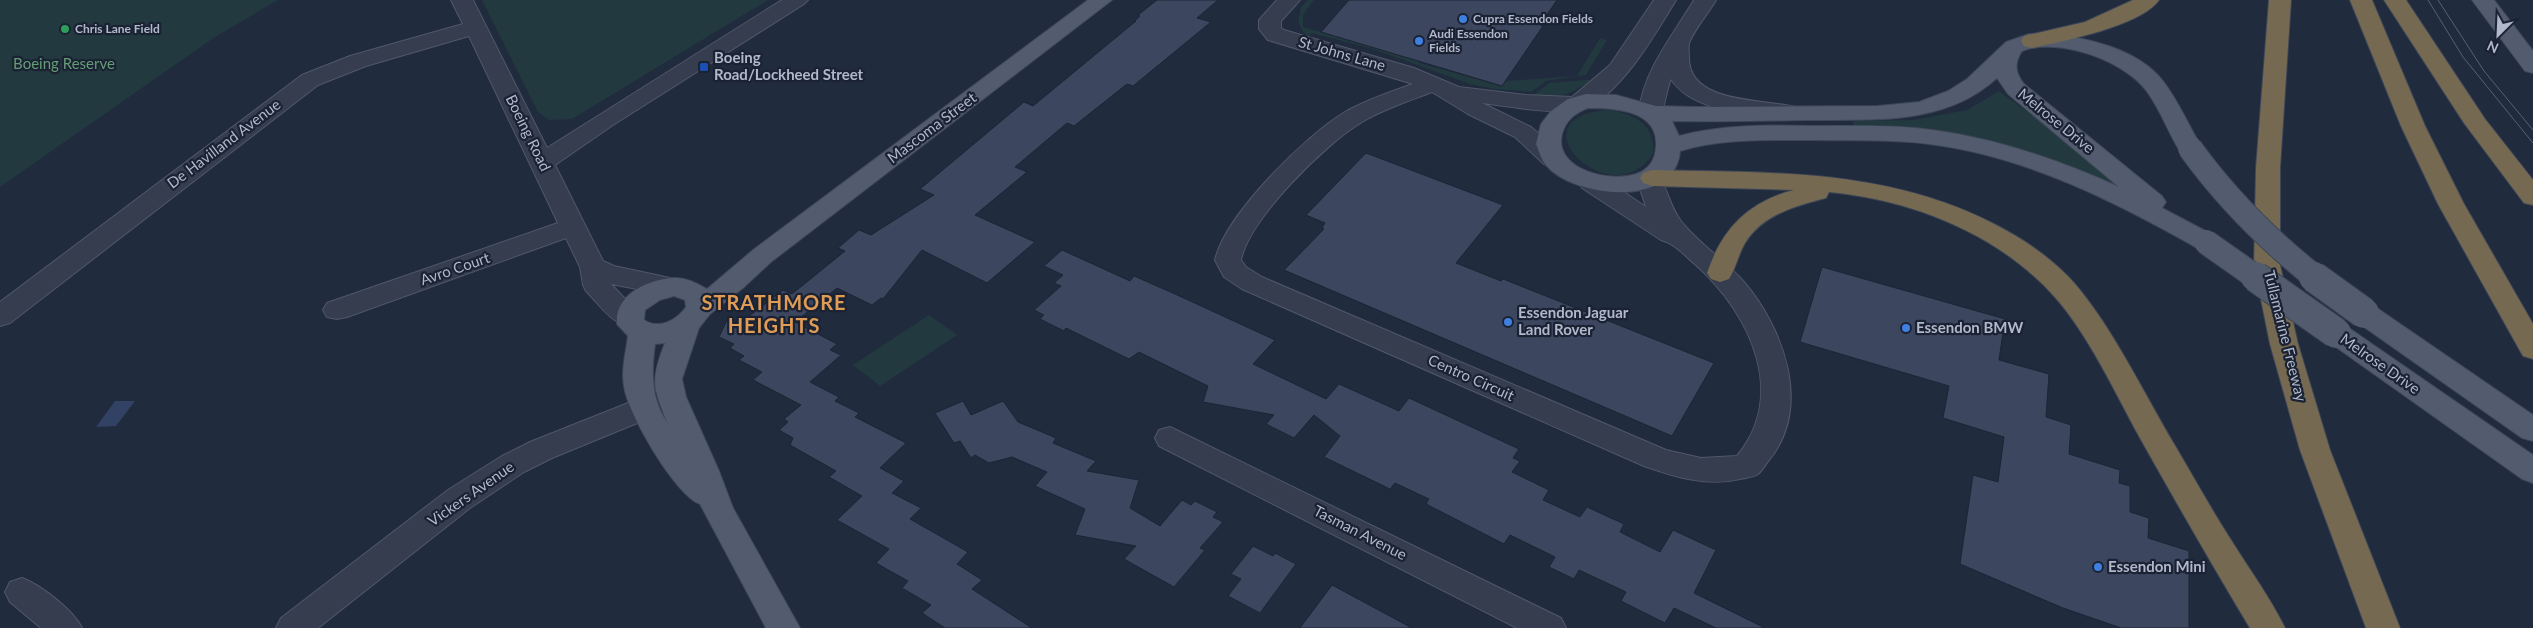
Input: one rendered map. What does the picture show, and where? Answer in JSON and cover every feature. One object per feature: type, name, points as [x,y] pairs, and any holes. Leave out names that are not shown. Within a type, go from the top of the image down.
[{"type":"highway","points":[[2032,41],[2086,29],[2116,18],[2148,0]]},
{"type":"highway","name":"Tullamarine Freeway","points":[[2280,0],[2268,168],[2267,264],[2284,344],[2315,450],[2383,628]]},
{"type":"highway","points":[[2361,0],[2413,126],[2451,204],[2533,349]]},
{"type":"highway","points":[[2395,0],[2476,123],[2533,197]]},
{"type":"highway","points":[[1651,179],[1846,186],[1907,199],[1968,223],[2014,247],[2041,267],[2066,291],[2087,319],[2212,538],[2268,628]]},
{"type":"highway","points":[[1720,273],[1729,249],[1750,220],[1763,210],[1789,198],[1846,186]]},
{"type":"main road","name":"Mascoma Street","points":[[686,302],[734,282],[762,256],[1101,0]]},
{"type":"main road","points":[[2483,0],[2533,66]]},
{"type":"main road","points":[[1652,112],[1663,124],[1669,146],[1664,167],[1651,179],[1623,184],[1592,182],[1569,173],[1553,159],[1548,147],[1550,129],[1560,114],[1577,103],[1610,102],[1652,112],[1728,116],[1882,112],[1931,105],[1979,83],[2009,51],[2032,41],[2076,44],[2107,52],[2130,63],[2148,78],[2190,148],[2226,195],[2260,231],[2322,285],[2533,430]]},
{"type":"main road","name":"Melrose Drive","points":[[2009,51],[2005,59],[2005,70],[2016,89],[2168,214],[2533,471]]},
{"type":"main road","points":[[1669,146],[1699,137],[1729,134],[1896,134],[1940,138],[2012,156],[2064,174],[2160,216],[2206,242]]},
{"type":"main road","points":[[686,302],[658,290],[643,297],[635,304],[638,385],[643,408],[686,474],[718,510]]},
{"type":"main road","points":[[636,325],[664,333],[686,302]]},
{"type":"main road","points":[[686,302],[668,379],[671,397],[704,471],[718,510],[783,628]]},
{"type":"street","name":"Boeing Road","points":[[462,0],[593,267],[596,285],[636,325]]},
{"type":"street","points":[[539,155],[582,137],[605,120],[797,0]]},
{"type":"street","name":"St Johns Lane","points":[[1289,0],[1272,17],[1270,29],[1280,36],[1378,64],[1441,88],[1476,109],[1523,132],[1553,159]]},
{"type":"street","points":[[1577,103],[1600,88],[1623,66],[1665,0]]},
{"type":"street","points":[[1652,112],[1652,98],[1658,81],[1705,0]]},
{"type":"street","name":"De Havilland Avenue","points":[[0,316],[310,80],[358,61],[475,27]]},
{"type":"street","points":[[1678,46],[1677,64],[1680,77],[1699,92],[1733,104],[1798,114]]},
{"type":"street","name":"St Johns Lane","points":[[1441,88],[1526,102],[1577,103]]},
{"type":"street","name":"Centro Circuit","points":[[1441,88],[1361,113],[1329,134],[1265,198],[1238,233],[1227,258],[1236,274],[1655,458],[1696,471],[1716,472],[1748,466],[1757,457],[1768,436],[1776,393],[1773,361],[1744,300],[1720,273],[1688,246],[1592,182]]},
{"type":"street","name":"Centro Circuit","points":[[1651,179],[1658,210],[1688,246]]},
{"type":"street","name":"Avro Court","points":[[337,310],[572,227]]},
{"type":"street","points":[[593,267],[686,302]]},
{"type":"street","name":"Vickers Avenue","points":[[293,628],[459,499],[513,464],[541,450],[671,397]]},
{"type":"street","name":"Tasman Avenue","points":[[1170,438],[1549,628]]},
{"type":"street","points":[[22,592],[65,628]]},
{"type":"green space","name":"Boeing Reserve","points":[[0,0],[278,0],[215,37],[0,187]]},
{"type":"green space","points":[[482,0],[768,0],[572,119],[549,120],[538,112]]},
{"type":"green space","points":[[1308,0],[1314,0],[1303,15],[1303,27],[1421,60],[1419,63],[1502,86],[1506,81],[1577,76],[1600,38],[1607,40],[1586,75],[1546,81],[1531,92],[1494,89],[1470,84],[1373,49],[1312,33],[1308,36],[1304,33],[1298,22],[1301,7]]},
{"type":"green space","points":[[1591,80],[1577,90],[1564,95],[1534,95],[1549,83]]},
{"type":"green space","points":[[1999,91],[2060,136],[2115,185],[2039,156],[1853,128],[1853,121],[1913,120],[1967,110]]},
{"type":"green space","points":[[1608,110],[1626,114],[1641,122],[1651,135],[1653,153],[1636,170],[1615,175],[1595,170],[1578,159],[1568,144],[1567,129],[1580,117]]},
{"type":"green space","points":[[929,315],[957,335],[880,386],[853,365]]},
{"type":"water","points":[[115,401],[135,401],[116,426],[96,427]]},
{"type":"building","points":[[1157,0],[1218,0],[1197,18],[1211,22],[1133,86],[1127,84],[1074,126],[1067,123],[1015,167],[1027,172],[975,215],[1035,242],[987,283],[922,250],[883,299],[881,298],[872,305],[837,288],[795,322],[837,344],[830,350],[841,355],[810,382],[839,397],[835,401],[859,413],[855,417],[906,443],[880,468],[904,481],[892,493],[921,508],[910,519],[968,552],[957,564],[982,580],[972,589],[1032,628],[945,628],[922,613],[931,605],[902,588],[908,581],[876,563],[889,549],[837,520],[862,496],[829,477],[836,471],[790,445],[793,438],[779,430],[788,422],[784,419],[801,405],[753,380],[762,372],[739,360],[744,356],[730,348],[734,344],[719,337],[728,318],[739,324],[783,290],[792,294],[845,251],[838,248],[859,230],[871,235],[934,195],[920,189],[1024,102],[1033,106],[1136,21],[1140,16],[1138,15]]},
{"type":"building","points":[[1349,0],[1557,0],[1540,25],[1543,26],[1502,86],[1321,32]]},
{"type":"building","name":"Essendon Jaguar Land Rover","points":[[1366,153],[1503,205],[1456,263],[1501,281],[1503,279],[1714,363],[1672,436],[1284,270],[1324,229],[1322,228],[1325,223],[1306,215]]},
{"type":"building","points":[[1062,250],[1130,281],[1134,276],[1275,340],[1253,364],[1326,399],[1339,384],[1399,411],[1409,398],[1519,449],[1513,458],[1520,461],[1512,472],[1549,490],[1543,500],[1580,517],[1587,507],[1624,524],[1620,532],[1660,552],[1673,530],[1716,550],[1694,593],[1765,628],[1716,628],[1674,608],[1665,623],[1621,601],[1626,592],[1579,570],[1574,579],[1549,567],[1555,557],[1510,535],[1504,544],[1426,504],[1429,499],[1395,483],[1390,489],[1324,457],[1340,436],[1314,415],[1294,438],[1266,424],[1274,415],[1203,402],[1208,386],[1139,352],[1129,359],[1066,328],[1064,331],[1040,319],[1044,315],[1034,310],[1061,286],[1054,283],[1063,275],[1044,266]]},
{"type":"building","points":[[1822,267],[2005,319],[1999,360],[2049,374],[2046,417],[2071,425],[2069,454],[2120,470],[2119,483],[2130,486],[2130,512],[2149,518],[2148,538],[2189,551],[2189,628],[2121,628],[2063,608],[1960,564],[1973,475],[1998,482],[2004,437],[1943,418],[1949,386],[1800,342]]},
{"type":"building","points":[[963,401],[971,415],[1003,401],[1018,422],[1056,438],[1053,443],[1096,461],[1087,471],[1139,480],[1130,508],[1160,526],[1182,500],[1191,505],[1195,501],[1217,512],[1213,517],[1223,522],[1200,548],[1205,550],[1174,587],[1124,559],[1136,546],[1075,535],[1085,509],[1035,486],[1047,472],[1012,457],[989,463],[975,455],[971,458],[960,441],[954,443],[935,413]]},
{"type":"building","points":[[1253,546],[1273,556],[1275,553],[1296,564],[1260,613],[1228,596],[1241,579],[1231,574]]},
{"type":"building","points":[[1332,585],[1412,628],[1300,628]]},
{"type":"tram line","points":[[2428,0],[2463,57],[2533,143]]},
{"type":"tram line","points":[[2438,0],[2484,71],[2533,130]]},
{"type":"place","name":"Cupra Essendon Fields","points":[[1463,19]]},
{"type":"place","name":"Chris Lane Field","points":[[65,29]]},
{"type":"place","name":"Audi Essendon Fields","points":[[1419,41]]},
{"type":"place","name":"Boeing Road/Lockheed Street","points":[[704,67]]},
{"type":"place","name":"Essendon Jaguar Land Rover","points":[[1508,322]]},
{"type":"place","name":"Essendon BMW","points":[[1906,328]]},
{"type":"place","name":"Essendon Mini","points":[[2098,567]]},
{"type":"district","name":"STRATHMORE HEIGHTS","points":[[774,314]]}]
